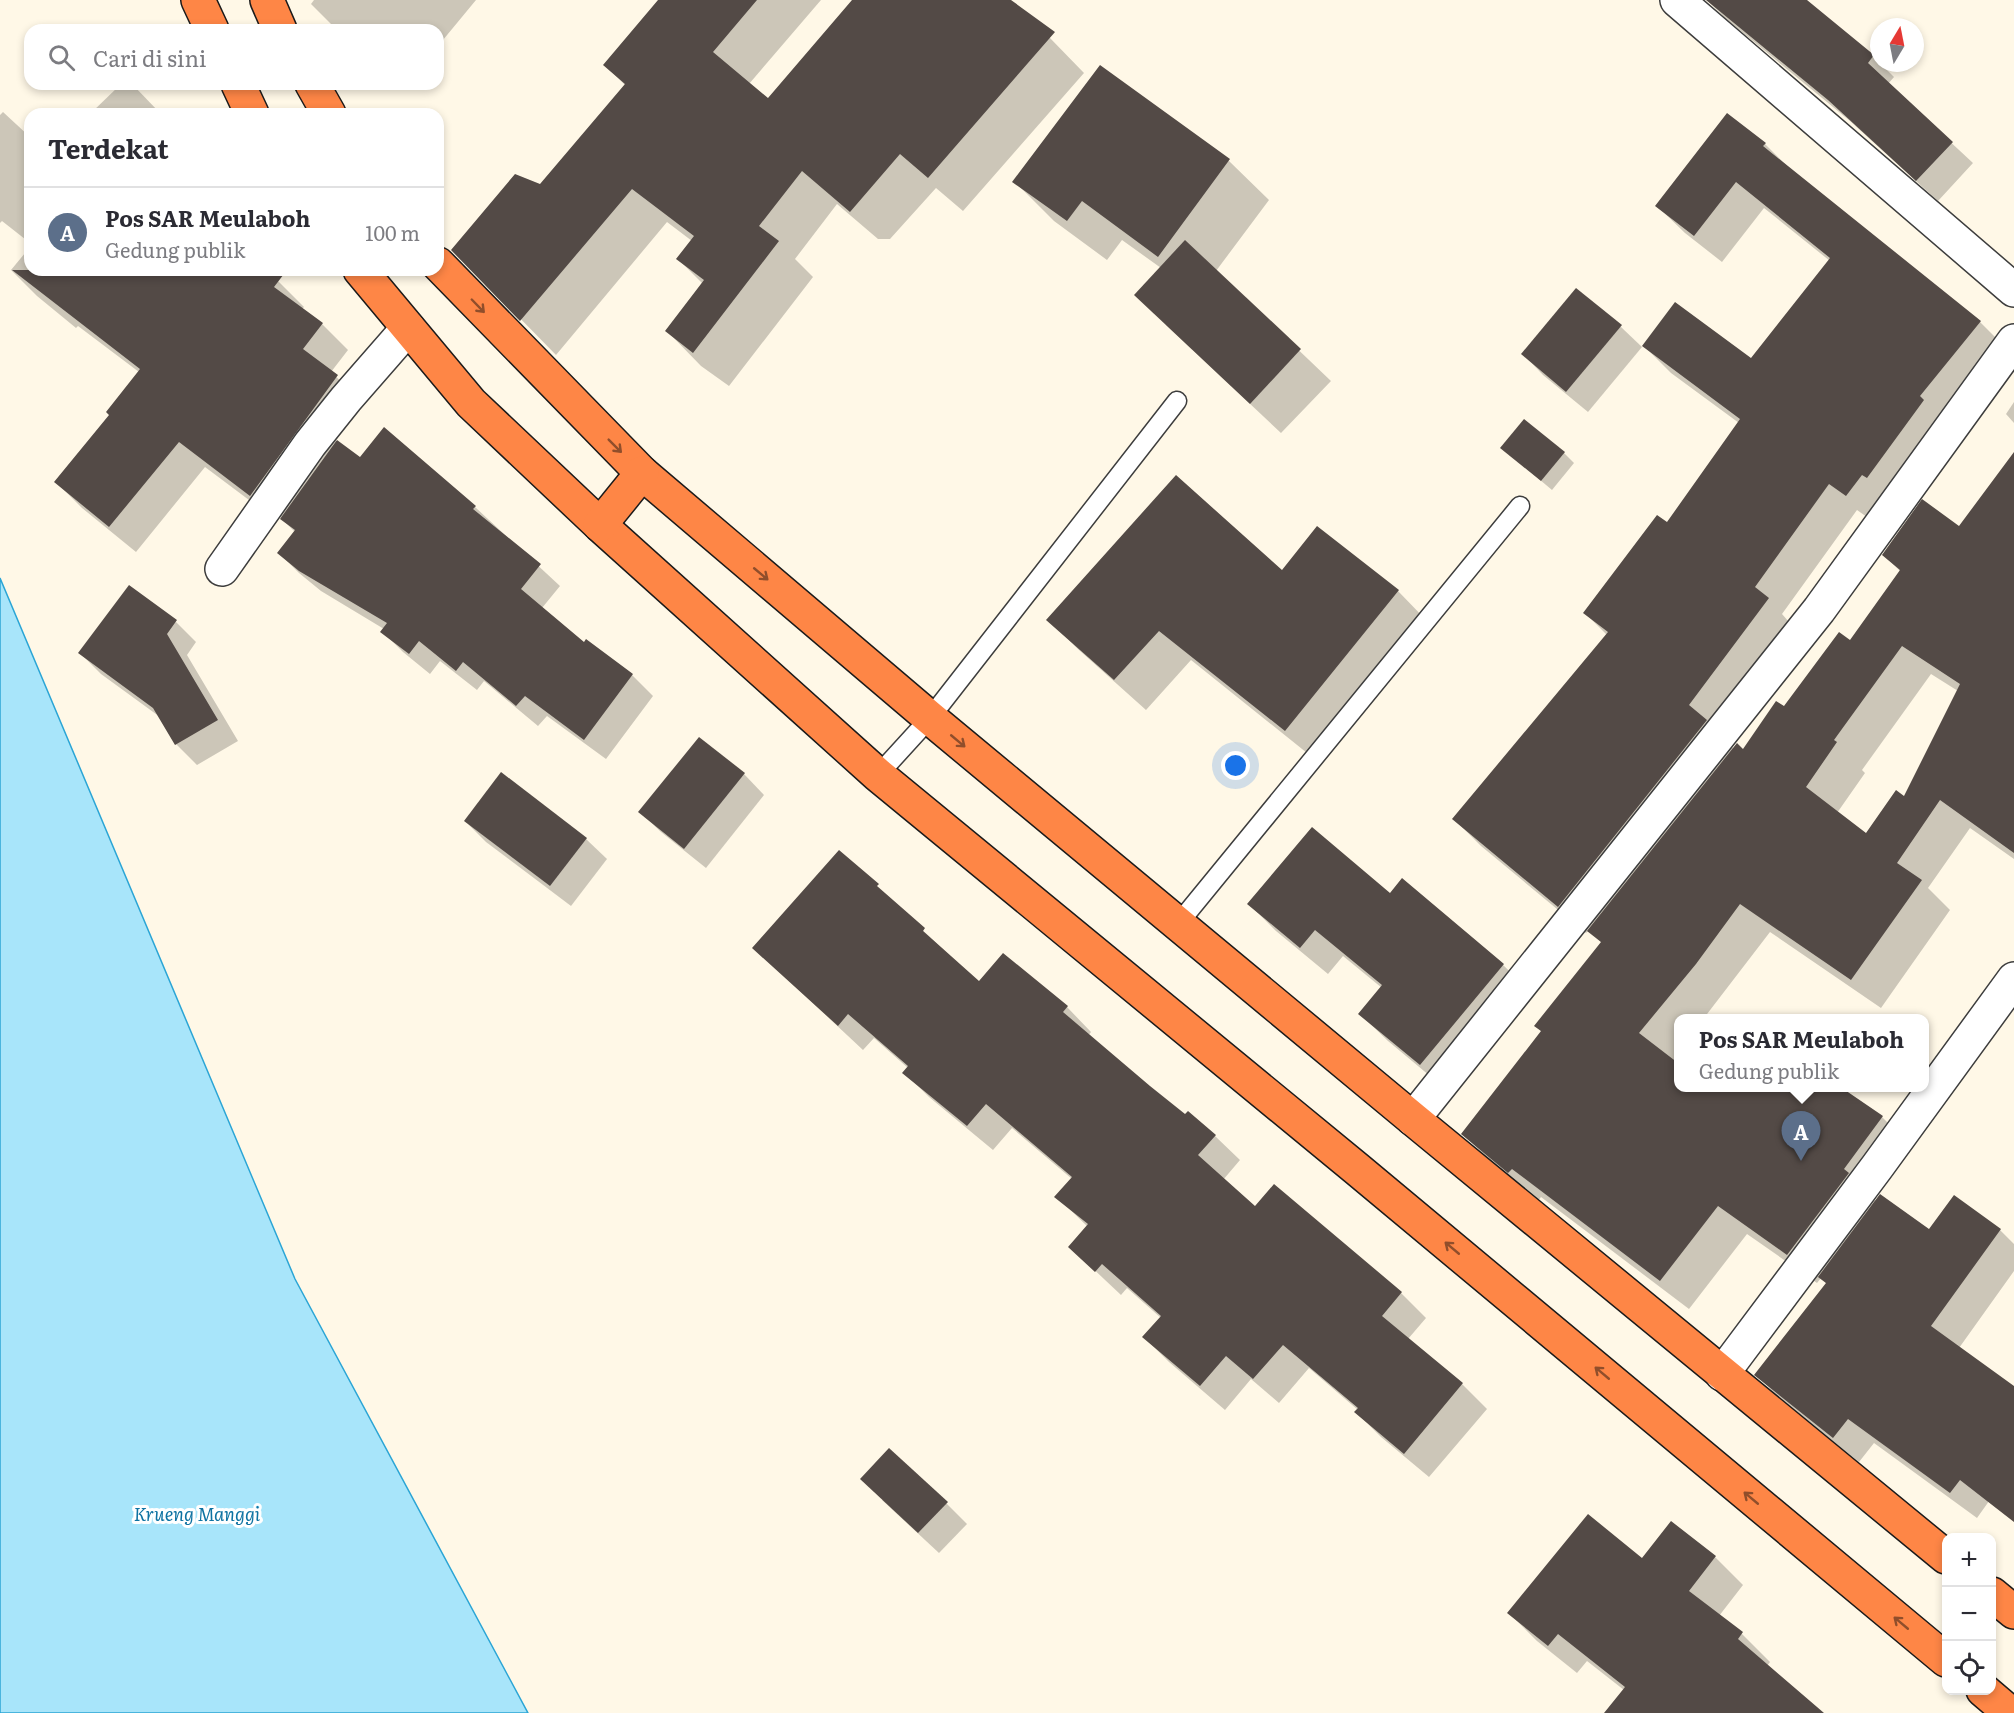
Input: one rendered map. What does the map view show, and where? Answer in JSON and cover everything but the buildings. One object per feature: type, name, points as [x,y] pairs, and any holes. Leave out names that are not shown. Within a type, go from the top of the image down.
[{"type":"highway","points":[[198,0],[209,24]]},
{"type":"highway","points":[[267,0],[277,24]]},
{"type":"highway","points":[[241,90],[249,108]]},
{"type":"highway","points":[[315,90],[326,108]]},
{"type":"highway","points":[[444,270],[642,473],[930,718],[1722,1374],[1942,1553]]},
{"type":"highway","points":[[365,276],[471,403],[600,525],[878,775],[1357,1168],[1942,1656]]},
{"type":"highway","points":[[600,525],[642,473]]},
{"type":"highway","points":[[1996,1597],[2014,1612]]},
{"type":"highway","points":[[1989,1695],[2010,1713]]},
{"type":"street","points":[[1677,0],[2014,290]]},
{"type":"street","points":[[222,569],[310,444],[408,328]]},
{"type":"street","points":[[1413,1119],[1819,610],[2014,341]]},
{"type":"street","points":[[1722,1374],[2014,980]]},
{"type":"lane","points":[[878,775],[930,718],[1177,400]]},
{"type":"lane","points":[[1178,924],[1520,506]]},
{"type":"water","name":"Krueng Manggi","points":[[0,578],[295,1279],[528,1713],[0,1713]]},
{"type":"place","name":"Pos SAR Meulaboh","points":[[1801,1161]]}]
